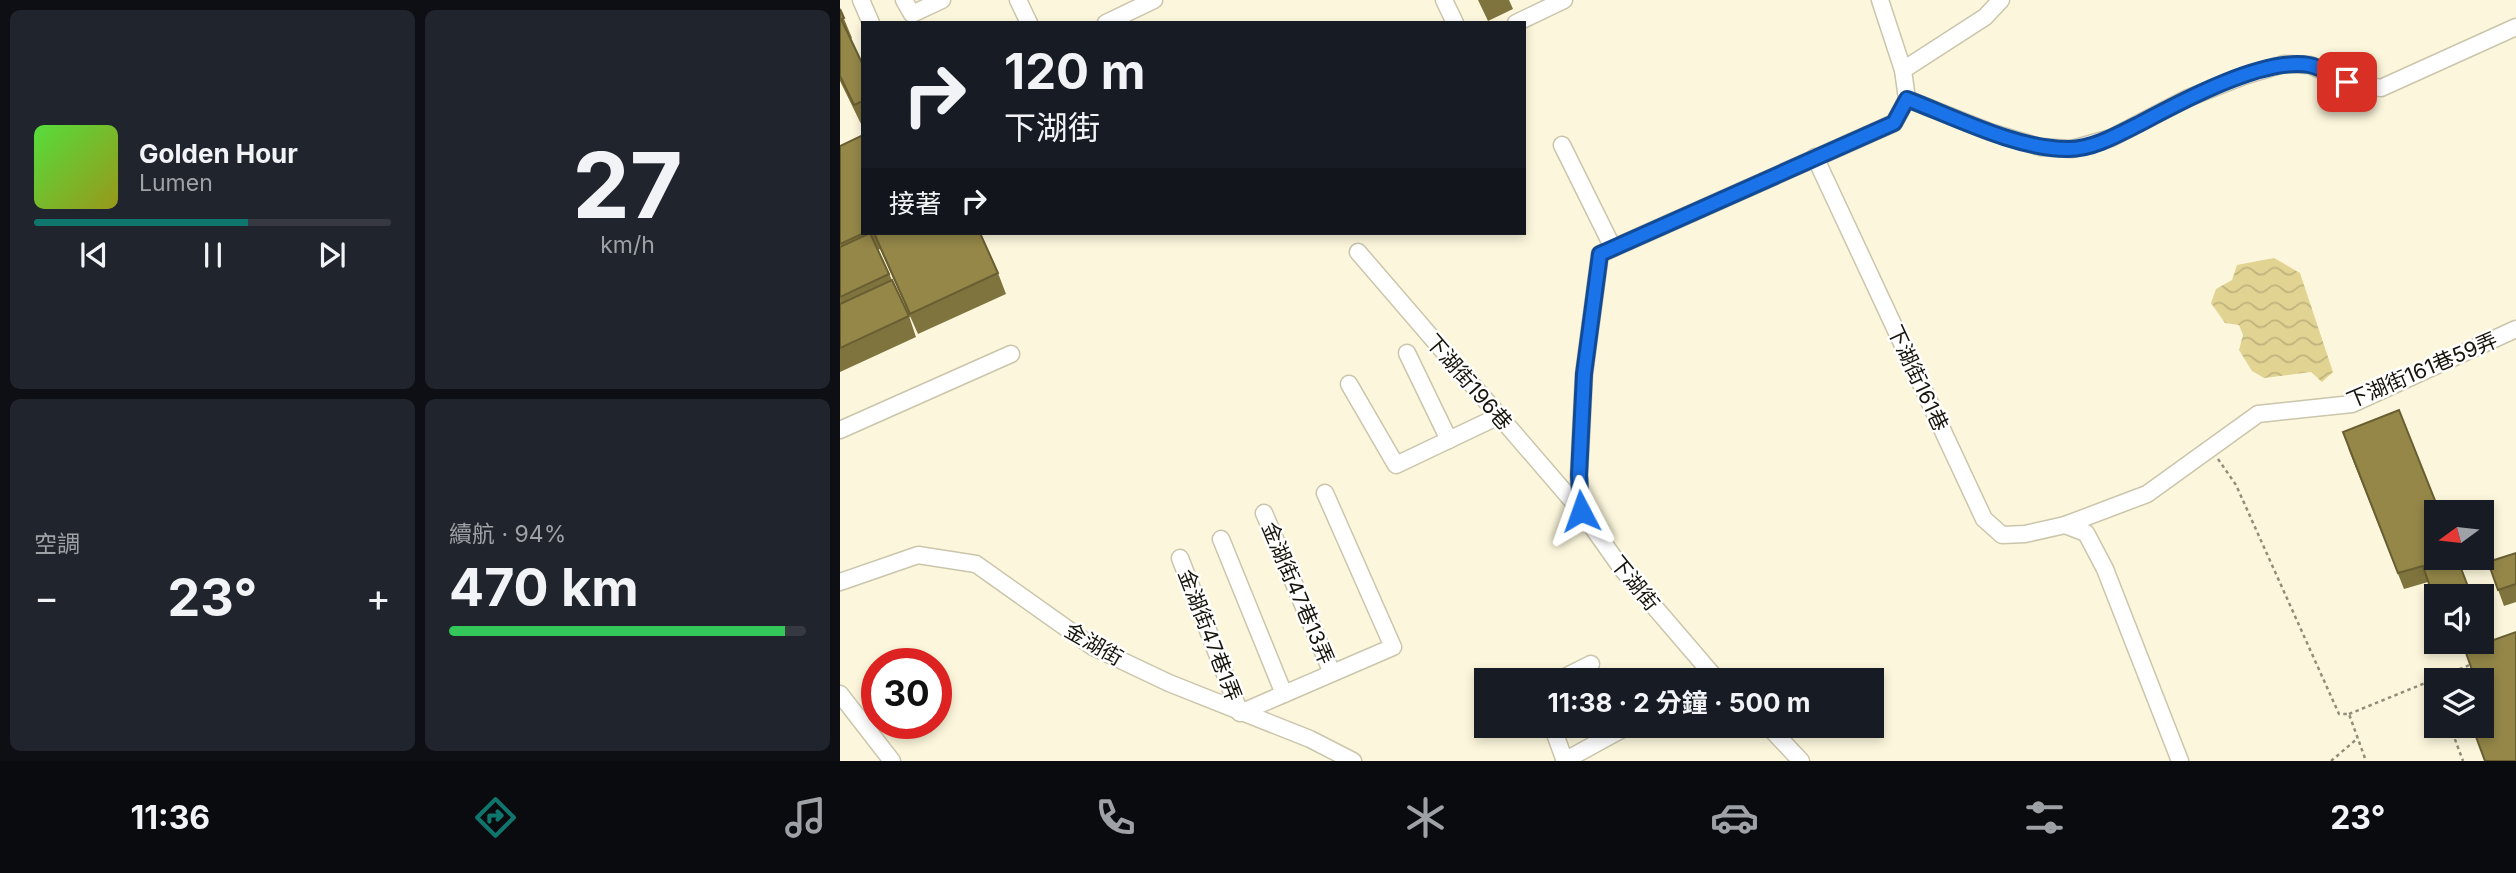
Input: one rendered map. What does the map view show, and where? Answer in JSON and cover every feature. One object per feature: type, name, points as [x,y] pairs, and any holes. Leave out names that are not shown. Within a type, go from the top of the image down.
[{"type":"street","points":[[861,0],[870,21]]},
{"type":"street","points":[[904,0],[912,14],[942,0]]},
{"type":"street","points":[[1018,0],[1028,21]]},
{"type":"street","points":[[1110,21],[1154,0]]},
{"type":"street","points":[[1444,0],[1454,21]]},
{"type":"street","points":[[1519,21],[1540,5],[1564,0]]},
{"type":"street","points":[[1581,511],[1579,475],[1583,386],[1600,254],[1894,123],[1907,99],[1903,70],[1880,0]]},
{"type":"street","points":[[1903,70],[1985,17],[2001,0]]},
{"type":"street","points":[[1907,99],[1990,132],[2040,147],[2072,149],[2111,138],[2188,99],[2244,76],[2284,64],[2310,65],[2347,82],[2381,89],[2516,27]]},
{"type":"street","points":[[1562,145],[1613,248]]},
{"type":"street","name":"下湖街161巷","points":[[1815,157],[1984,519],[2002,535],[2025,534],[2065,525]]},
{"type":"street","name":"下湖街196巷","points":[[1358,252],[1581,511]]},
{"type":"street","name":"下湖街161巷59弄","points":[[2065,525],[2147,494],[2258,414],[2352,404],[2516,329]]},
{"type":"street","points":[[1407,352],[1449,440]]},
{"type":"street","points":[[840,430],[1011,354]]},
{"type":"street","points":[[1349,384],[1396,465],[1499,416]]},
{"type":"street","points":[[1240,713],[1392,647],[1325,493]]},
{"type":"street","name":"下湖街","points":[[1581,511],[1622,569],[1700,668]]},
{"type":"street","name":"金湖街47巷13弄","points":[[1264,513],[1332,673]]},
{"type":"street","points":[[2065,525],[2086,533],[2105,569],[2180,761]]},
{"type":"street","points":[[1221,539],[1284,694]]},
{"type":"street","name":"金湖街","points":[[840,582],[919,555],[976,564],[1093,647],[1240,713],[1310,739],[1353,761]]},
{"type":"street","name":"金湖街47巷1弄","points":[[1180,558],[1240,713]]},
{"type":"street","points":[[1583,668],[1591,664]]},
{"type":"street","points":[[840,694],[892,761]]},
{"type":"street","points":[[1556,738],[1565,761],[1606,738]]},
{"type":"street","points":[[1779,738],[1801,761]]},
{"type":"path","points":[[2211,448],[2236,485],[2339,713],[2349,714],[2424,683]]},
{"type":"path","points":[[2462,668],[2480,661]]},
{"type":"path","points":[[2349,714],[2366,761]]},
{"type":"path","points":[[2331,761],[2358,738]]},
{"type":"path","points":[[2454,738],[2463,761]]},
{"type":"water","points":[[2274,258],[2300,273],[2333,372],[2322,382],[2311,372],[2264,378],[2252,371],[2239,350],[2243,335],[2239,325],[2225,323],[2211,303],[2216,289],[2232,280],[2237,265]]},
{"type":"building","points":[[840,9],[844,18],[841,19],[861,61],[861,102],[854,105],[840,76]]},
{"type":"building","points":[[861,136],[861,234],[840,244],[840,146]]},
{"type":"building","points":[[871,235],[889,274],[840,297],[840,247]]},
{"type":"building","points":[[875,235],[981,235],[998,273],[910,314]]},
{"type":"building","points":[[892,280],[909,316],[840,348],[840,304]]},
{"type":"building","points":[[2399,410],[2435,500],[2424,500],[2424,569],[2423,566],[2398,573],[2343,432]]},
{"type":"building","points":[[2516,553],[2516,584],[2498,590],[2491,570],[2494,570],[2494,560]]},
{"type":"building","points":[[2424,570],[2462,570],[2467,584],[2429,584]]},
{"type":"building","points":[[2516,632],[2516,761],[2485,761],[2476,738],[2494,738],[2494,668],[2471,668],[2466,654],[2494,654],[2494,640]]},
{"type":"route","points":[[1581,511],[1579,475],[1584,374],[1600,254],[1894,123],[1907,99],[1990,132],[2040,147],[2072,149],[2111,138],[2188,99],[2244,76],[2284,64],[2310,65],[2347,82]]}]
